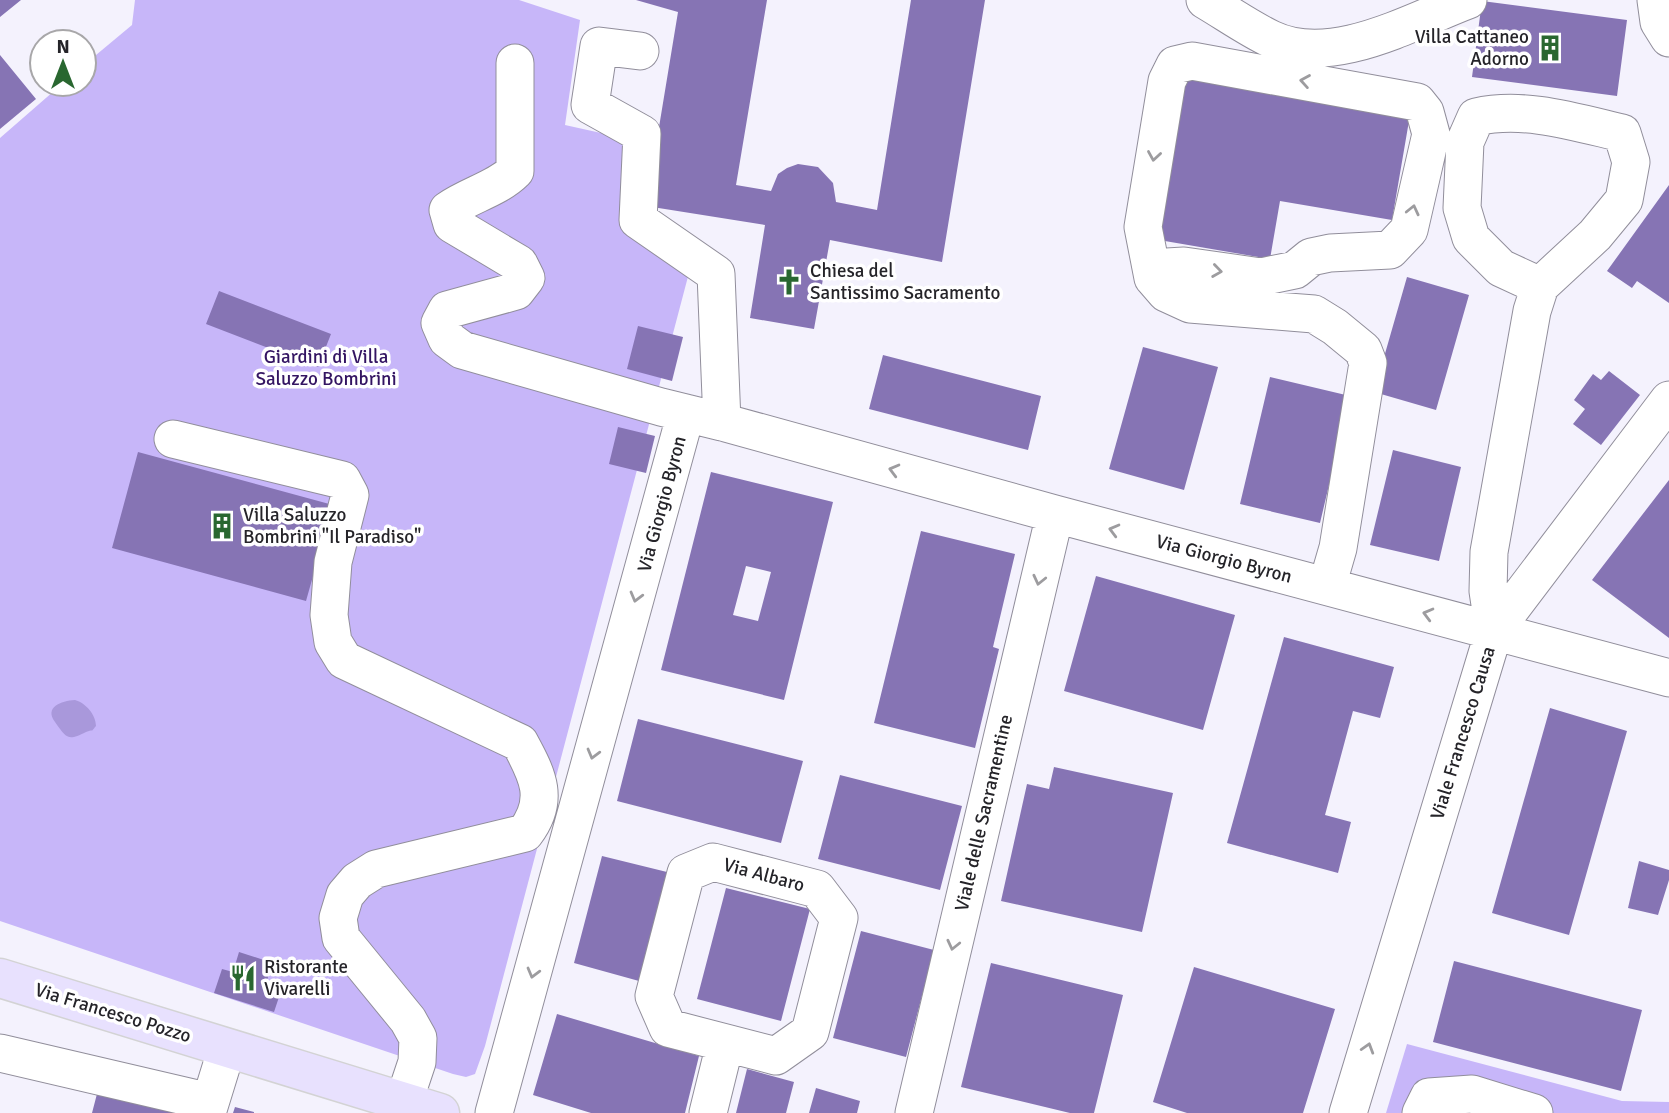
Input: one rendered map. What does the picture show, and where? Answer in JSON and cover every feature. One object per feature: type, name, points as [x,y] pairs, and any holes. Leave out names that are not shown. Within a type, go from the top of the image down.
[{"type":"main road","name":"Via Francesco Pozzo","points":[[0,978],[227,1048]]},
{"type":"main road","points":[[227,1048],[440,1113]]},
{"type":"street","points":[[1205,0],[1272,40],[1303,49],[1363,43],[1468,0]]},
{"type":"street","points":[[1656,0],[1659,22],[1669,38]]},
{"type":"street","points":[[640,51],[599,46],[590,105],[642,134],[638,219],[716,274],[722,422]]},
{"type":"street","points":[[1153,278],[1167,267],[1184,266],[1261,277],[1295,270],[1311,257],[1330,253],[1390,250],[1409,230],[1431,134],[1425,112],[1417,102],[1192,61],[1175,65],[1167,80],[1143,227],[1153,278],[1166,293],[1190,304],[1314,314],[1363,350],[1368,363],[1338,548],[1327,586]]},
{"type":"street","points":[[515,63],[515,171],[506,180],[462,200],[448,210],[452,224],[519,264],[526,278],[516,291],[447,310],[440,323],[447,338],[462,350],[687,413]]},
{"type":"street","points":[[1494,631],[1488,591],[1489,552],[1532,312],[1540,286],[1595,235],[1624,200],[1631,162],[1622,133],[1553,117],[1496,112],[1476,117],[1465,142],[1462,208],[1471,238],[1502,268],[1540,286]]},
{"type":"street","name":"Viale Francesco Causa","points":[[1348,1113],[1494,631],[1669,400]]},
{"type":"street","name":"Via Giorgio Byron","points":[[494,1113],[687,413],[1669,678]]},
{"type":"street","points":[[173,439],[342,480],[350,495],[333,562],[329,615],[333,642],[344,660],[520,743],[534,770],[540,795],[536,818],[525,833],[376,869],[357,881],[345,895],[338,918],[341,938],[408,1020],[418,1038],[417,1062],[404,1101]]},
{"type":"street","name":"Viale delle Sacramentine","points":[[914,1113],[1055,514]]},
{"type":"street","name":"Via Albaro","points":[[713,862],[817,889],[839,918],[810,1032],[776,1056],[725,1044],[668,1028],[654,996],[686,873],[713,862]]},
{"type":"street","points":[[708,1113],[725,1044]]},
{"type":"street","points":[[0,1053],[209,1108],[227,1048]]},
{"type":"street","points":[[1421,1113],[1429,1097],[1472,1094],[1534,1113]]},
{"type":"green space","name":"Giardini di Villa Saluzzo Bombrini","points":[[135,0],[519,0],[580,20],[565,125],[628,139],[621,225],[690,269],[485,1046],[475,1074],[466,1077],[0,921],[0,138],[46,98],[98,98],[98,53],[132,25]]},
{"type":"green space","points":[[1407,1044],[1622,1101],[1669,1102],[1669,1113],[1386,1113]]},
{"type":"shaded area","points":[[75,700],[90,710],[96,726],[75,737],[68,737],[55,722],[52,712],[60,703]]},
{"type":"building","points":[[0,0],[21,0],[0,17]]},
{"type":"building","points":[[636,0],[767,0],[736,185],[771,191],[778,174],[787,168],[798,164],[818,167],[833,183],[836,202],[877,210],[911,0],[985,0],[942,262],[830,240],[814,329],[750,318],[765,225],[646,206],[678,12]]},
{"type":"building","name":"Villa Cattaneo Adorno","points":[[1482,1],[1627,20],[1617,96],[1472,77]]},
{"type":"building","points":[[0,55],[28,89],[28,98],[36,99],[0,129]]},
{"type":"building","points":[[1186,78],[1410,115],[1392,220],[1280,201],[1270,259],[1159,240]]},
{"type":"building","points":[[1669,185],[1669,303],[1637,281],[1632,288],[1607,271]]},
{"type":"building","points":[[1407,277],[1469,295],[1436,410],[1374,392]]},
{"type":"building","points":[[219,291],[331,334],[318,367],[206,324]]},
{"type":"building","points":[[638,326],[683,337],[672,381],[627,369]]},
{"type":"building","points":[[1143,347],[1218,367],[1184,490],[1109,469]]},
{"type":"building","points":[[883,355],[1041,396],[1028,450],[869,409]]},
{"type":"building","points":[[1609,371],[1640,395],[1601,445],[1573,424],[1585,409],[1574,400],[1593,374],[1601,380]]},
{"type":"building","points":[[1270,377],[1350,396],[1320,523],[1240,504]]},
{"type":"building","points":[[618,427],[655,436],[646,473],[609,464]]},
{"type":"building","points":[[1393,450],[1461,467],[1439,561],[1370,545]]},
{"type":"building","name":"Villa Saluzzo Bombrini \"Il Paradiso\"","points":[[138,452],[333,505],[306,601],[112,548]]},
{"type":"building","points":[[711,472],[833,502],[784,700],[661,670]],"holes":[[[746,566],[771,572],[758,621],[733,615]]]},
{"type":"building","points":[[1669,480],[1669,638],[1592,580]]},
{"type":"building","points":[[921,531],[1015,554],[993,647],[999,649],[975,748],[874,723]]},
{"type":"building","points":[[1096,576],[1235,615],[1203,730],[1064,691]]},
{"type":"building","points":[[1284,637],[1394,667],[1380,718],[1353,711],[1325,815],[1351,822],[1338,873],[1227,843]]},
{"type":"building","points":[[1550,708],[1627,731],[1569,935],[1492,913]]},
{"type":"building","points":[[638,719],[803,761],[781,843],[617,801]]},
{"type":"building","points":[[1054,767],[1173,793],[1142,932],[1001,901],[1027,784],[1049,789]]},
{"type":"building","points":[[840,775],[962,806],[940,890],[818,859]]},
{"type":"building","points":[[602,856],[667,872],[639,981],[574,963]]},
{"type":"building","points":[[1639,861],[1669,870],[1669,880],[1658,915],[1628,908]]},
{"type":"building","points":[[726,888],[810,909],[781,1021],[697,999]]},
{"type":"building","points":[[861,931],[934,950],[906,1057],[833,1038]]},
{"type":"building","name":"Ristorante Vivarelli","points":[[239,952],[273,963],[266,983],[282,988],[274,1012],[214,993],[222,969],[233,972]]},
{"type":"building","points":[[1454,961],[1642,1010],[1621,1091],[1433,1042]]},
{"type":"building","points":[[991,963],[1123,995],[1094,1113],[1070,1113],[961,1087]]},
{"type":"building","points":[[1194,967],[1335,1009],[1303,1113],[1187,1113],[1153,1102]]},
{"type":"building","points":[[557,1014],[699,1056],[685,1113],[591,1113],[533,1095]]},
{"type":"building","points":[[747,1069],[794,1082],[786,1113],[736,1113]]},
{"type":"building","points":[[816,1088],[860,1101],[857,1113],[809,1113]]},
{"type":"building","points":[[98,1090],[178,1113],[92,1113]]},
{"type":"building","points":[[235,1107],[254,1112],[254,1113],[233,1113]]},
{"type":"place","name":"Villa Cattaneo Adorno","points":[[1550,48]]},
{"type":"place","name":"Chiesa del Santissimo Sacramento","points":[[789,282]]},
{"type":"place","name":"Villa Saluzzo Bombrini \"Il Paradiso\"","points":[[222,526]]},
{"type":"place","name":"Ristorante Vivarelli","points":[[243,978]]}]
